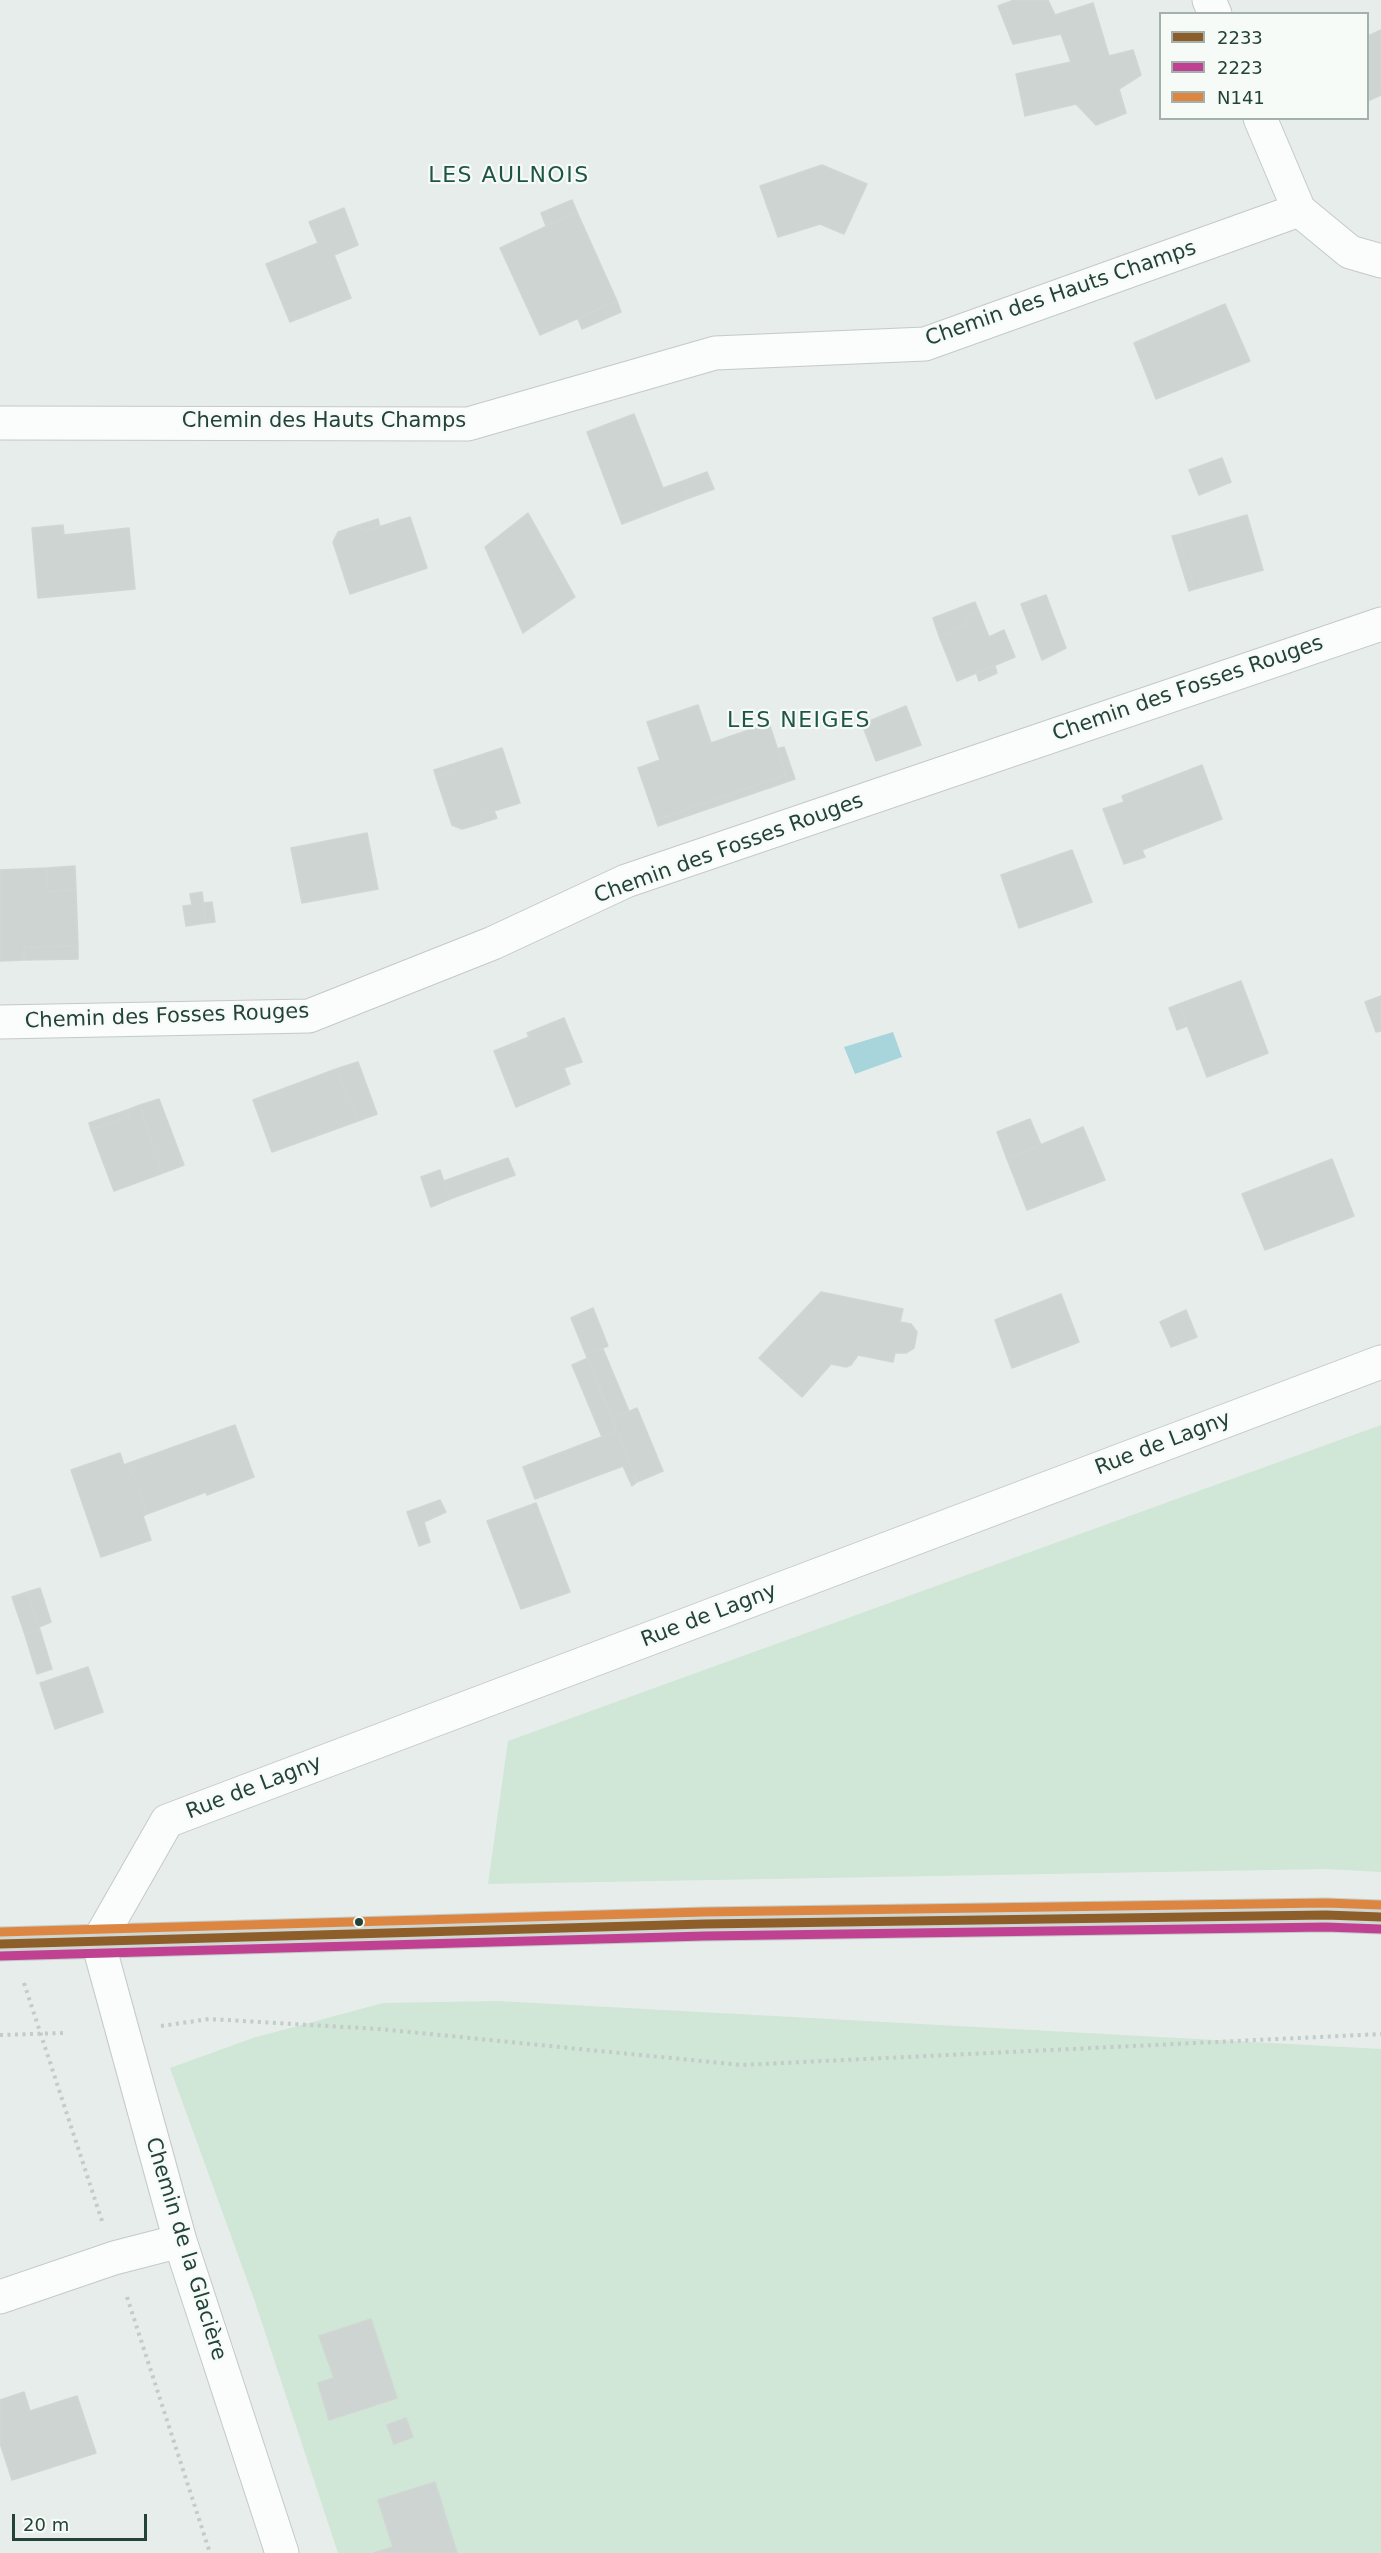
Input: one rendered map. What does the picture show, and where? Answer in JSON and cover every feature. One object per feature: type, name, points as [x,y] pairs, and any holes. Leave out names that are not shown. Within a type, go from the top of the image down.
[{"type":"main road","points":[[0,1944],[704,1924],[1326,1915],[1381,1917]]},
{"type":"street","points":[[1261,120],[1299,210],[1350,252],[1381,261]]},
{"type":"street","name":"Chemin des Hauts Champs","points":[[0,423],[468,424],[716,353],[925,344],[1299,210]]},
{"type":"street","name":"Chemin des Fosses Rouges","points":[[0,1022],[309,1016],[494,943],[626,881],[1381,624]]},
{"type":"street","name":"Rue de Lagny","points":[[98,1942],[167,1821],[1381,1362]]},
{"type":"street","name":"Chemin de la Glacière","points":[[98,1942],[180,2241],[282,2553]]},
{"type":"street","points":[[0,2297],[114,2258],[180,2241]]},
{"type":"path","points":[[156,2026],[209,2019],[379,2029],[741,2065],[1381,2034]]},
{"type":"path","points":[[0,2035],[64,2033]]},
{"type":"green space","points":[[1381,1425],[1381,1872],[1326,1869],[488,1884],[508,1741]]},
{"type":"green space","points":[[498,2001],[1381,2049],[1381,2553],[457,2553],[435,2482],[378,2500],[393,2547],[374,2553],[338,2553],[254,2299],[170,2068],[253,2038],[383,2003]],"holes":[[[320,2336],[397,2398],[330,2419],[318,2384],[334,2378]],[[406,2418],[413,2437],[394,2444],[387,2425]]]},
{"type":"water","points":[[893,1032],[902,1057],[855,1074],[844,1047]]},
{"type":"building","points":[[1014,0],[1048,0],[1055,15],[1093,3],[1109,56],[1133,50],[1141,75],[1119,89],[1126,113],[1096,125],[1076,104],[1025,116],[1016,74],[1071,62],[1061,34],[1013,44],[998,6]]},
{"type":"building","points":[[1381,30],[1381,95],[1369,101],[1369,36]]},
{"type":"building","points":[[822,165],[867,184],[844,234],[820,224],[778,237],[760,186]]},
{"type":"building","points":[[572,200],[577,212],[546,226],[541,213]]},
{"type":"building","points":[[344,208],[358,245],[334,255],[351,298],[290,322],[266,264],[318,243],[309,222]]},
{"type":"building","points":[[577,212],[617,301],[540,335],[500,248]]},
{"type":"building","points":[[617,301],[621,312],[582,329],[578,319]]},
{"type":"building","points":[[1225,304],[1250,361],[1156,399],[1134,343]]},
{"type":"building","points":[[634,414],[663,488],[683,481],[689,498],[622,524],[587,432]]},
{"type":"building","points":[[1222,458],[1231,482],[1199,495],[1189,470]]},
{"type":"building","points":[[707,472],[714,489],[689,498],[683,481]]},
{"type":"building","points":[[528,513],[575,597],[523,633],[485,547]]},
{"type":"building","points":[[1247,515],[1263,570],[1195,589],[1177,535]]},
{"type":"building","points":[[410,517],[427,568],[350,594],[333,542],[338,532],[356,526],[366,531]]},
{"type":"building","points":[[378,519],[380,527],[366,531],[356,526]]},
{"type":"building","points":[[63,525],[64,535],[129,528],[135,589],[38,598],[32,528]]},
{"type":"building","points":[[1177,535],[1195,589],[1189,591],[1172,536]]},
{"type":"building","points":[[1046,595],[1066,648],[1042,660],[1021,604]]},
{"type":"building","points":[[975,602],[979,612],[965,617],[967,624],[939,636],[933,618]]},
{"type":"building","points":[[979,612],[989,637],[1004,630],[1015,657],[957,681],[939,636],[967,624],[965,617]]},
{"type":"building","points":[[995,666],[997,673],[979,681],[976,672]]},
{"type":"building","points":[[698,705],[711,743],[769,723],[786,775],[656,820],[638,768],[660,760],[647,722]]},
{"type":"building","points":[[906,706],[921,745],[876,761],[862,724]]},
{"type":"building","points":[[784,747],[795,779],[658,826],[656,820],[786,775],[777,749]]},
{"type":"building","points":[[502,748],[520,803],[484,814],[479,824],[462,829],[452,825],[436,777],[455,770],[453,764]]},
{"type":"building","points":[[453,764],[455,770],[436,777],[434,770]]},
{"type":"building","points":[[1202,765],[1222,819],[1142,850],[1145,857],[1124,864],[1103,809],[1124,802],[1122,796]]},
{"type":"building","points":[[494,811],[497,818],[479,824],[484,814]]},
{"type":"building","points":[[367,833],[378,889],[302,903],[291,848]]},
{"type":"building","points":[[1072,850],[1092,902],[1019,928],[1001,875]]},
{"type":"building","points":[[75,866],[76,890],[48,891],[47,868]]},
{"type":"building","points":[[47,868],[48,891],[76,890],[78,946],[24,947],[24,960],[0,961],[0,870]]},
{"type":"building","points":[[202,892],[206,923],[186,926],[183,906],[192,905],[190,894]]},
{"type":"building","points":[[212,902],[215,922],[206,923],[203,903]]},
{"type":"building","points":[[78,946],[78,959],[24,960],[24,947]]},
{"type":"building","points":[[1241,981],[1268,1053],[1207,1077],[1179,1004]]},
{"type":"building","points":[[1381,996],[1381,1031],[1376,1032],[1365,1002]]},
{"type":"building","points":[[1179,1004],[1187,1026],[1177,1030],[1169,1008]]},
{"type":"building","points":[[564,1018],[582,1062],[564,1068],[570,1084],[516,1107],[494,1051],[529,1037],[527,1033]]},
{"type":"building","points":[[358,1062],[377,1114],[358,1121],[336,1069]]},
{"type":"building","points":[[336,1069],[358,1121],[272,1152],[253,1100]]},
{"type":"building","points":[[159,1099],[184,1165],[163,1173],[140,1105]]},
{"type":"building","points":[[140,1105],[163,1173],[114,1191],[91,1130],[130,1116],[127,1110]]},
{"type":"building","points":[[127,1110],[130,1116],[91,1130],[89,1123]]},
{"type":"building","points":[[1030,1119],[1041,1145],[1007,1159],[997,1132]]},
{"type":"building","points":[[1083,1127],[1105,1180],[1027,1210],[1007,1159]]},
{"type":"building","points":[[508,1158],[515,1175],[450,1199],[444,1181]]},
{"type":"building","points":[[1332,1159],[1354,1216],[1265,1250],[1242,1194]]},
{"type":"building","points":[[440,1170],[450,1199],[431,1207],[421,1177]]},
{"type":"building","points":[[821,1292],[903,1309],[900,1322],[911,1324],[917,1332],[914,1348],[906,1353],[895,1353],[893,1362],[858,1355],[851,1365],[846,1367],[831,1364],[802,1397],[759,1358]]},
{"type":"building","points":[[1061,1294],[1079,1342],[1012,1368],[995,1320]]},
{"type":"building","points":[[593,1308],[608,1346],[586,1355],[571,1318]]},
{"type":"building","points":[[1186,1310],[1197,1337],[1171,1347],[1160,1322]]},
{"type":"building","points":[[603,1349],[629,1411],[612,1419],[586,1355]]},
{"type":"building","points":[[588,1358],[617,1431],[602,1437],[572,1365]]},
{"type":"building","points":[[637,1408],[663,1471],[637,1482],[612,1419]]},
{"type":"building","points":[[235,1425],[254,1477],[147,1514],[129,1463]]},
{"type":"building","points":[[617,1431],[637,1482],[632,1486],[623,1466],[535,1499],[523,1467]]},
{"type":"building","points":[[120,1453],[124,1465],[129,1463],[147,1514],[143,1516],[151,1540],[101,1557],[71,1470]]},
{"type":"building","points":[[440,1500],[446,1512],[424,1522],[430,1542],[419,1546],[407,1512]]},
{"type":"building","points":[[536,1503],[570,1592],[521,1609],[487,1521]]},
{"type":"building","points":[[40,1588],[51,1622],[39,1627],[27,1592]]},
{"type":"building","points":[[27,1592],[40,1630],[25,1635],[12,1597]]},
{"type":"building","points":[[40,1630],[52,1669],[37,1674],[25,1635]]},
{"type":"building","points":[[88,1667],[103,1712],[55,1729],[40,1683]]},
{"type":"building","points":[[371,2319],[397,2398],[329,2420],[318,2383],[334,2378],[319,2336]]},
{"type":"building","points":[[24,2392],[30,2411],[77,2396],[96,2453],[12,2480],[0,2443],[0,2400]]},
{"type":"building","points":[[406,2418],[413,2437],[394,2444],[387,2425]]},
{"type":"building","points":[[435,2482],[457,2553],[374,2553],[393,2547],[378,2500]]},
{"type":"transit line","name":"N141","points":[[0,1932],[704,1912],[1326,1903],[1381,1905]]},
{"type":"transit line","name":"2233","points":[[0,1944],[704,1924],[1326,1915],[1381,1917]]},
{"type":"transit line","name":"2223","points":[[0,1956],[704,1936],[1326,1927],[1381,1929]]},
{"type":"district","name":"LES AULNOIS","points":[[509,176]]},
{"type":"district","name":"LES NEIGES","points":[[799,721]]}]
